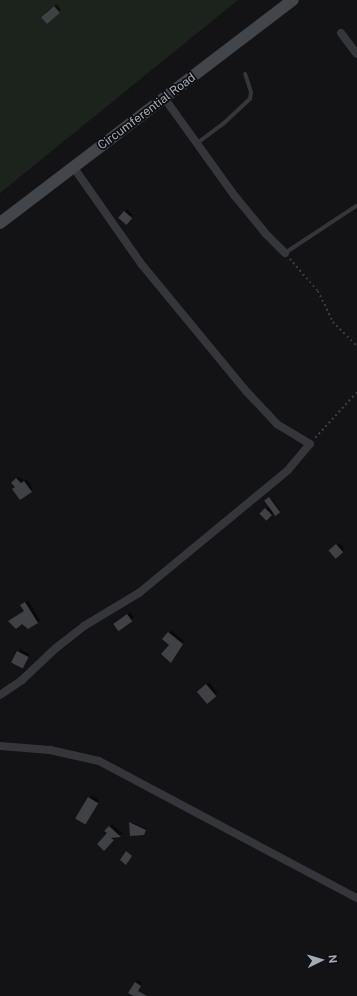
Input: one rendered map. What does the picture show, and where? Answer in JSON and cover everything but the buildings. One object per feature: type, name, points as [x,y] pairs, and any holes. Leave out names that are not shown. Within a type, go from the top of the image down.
[{"type":"main road","name":"Circumferential Road","points":[[0,223],[293,0]]},
{"type":"street","points":[[341,33],[357,54]]},
{"type":"street","points":[[164,99],[196,144],[266,234],[285,253]]},
{"type":"street","points":[[0,695],[22,680],[56,648],[84,626],[139,593],[288,470],[310,444],[277,424],[246,391],[142,265],[74,168]]},
{"type":"street","points":[[0,746],[50,750],[99,761],[357,898]]},
{"type":"lane","points":[[196,144],[223,124],[250,99],[251,92],[245,74]]},
{"type":"lane","points":[[285,253],[356,206]]},
{"type":"path","points":[[285,253],[318,291],[333,322],[357,346]]},
{"type":"path","points":[[310,444],[357,392]]},
{"type":"shaded area","points":[[0,0],[238,0],[0,193]]}]
